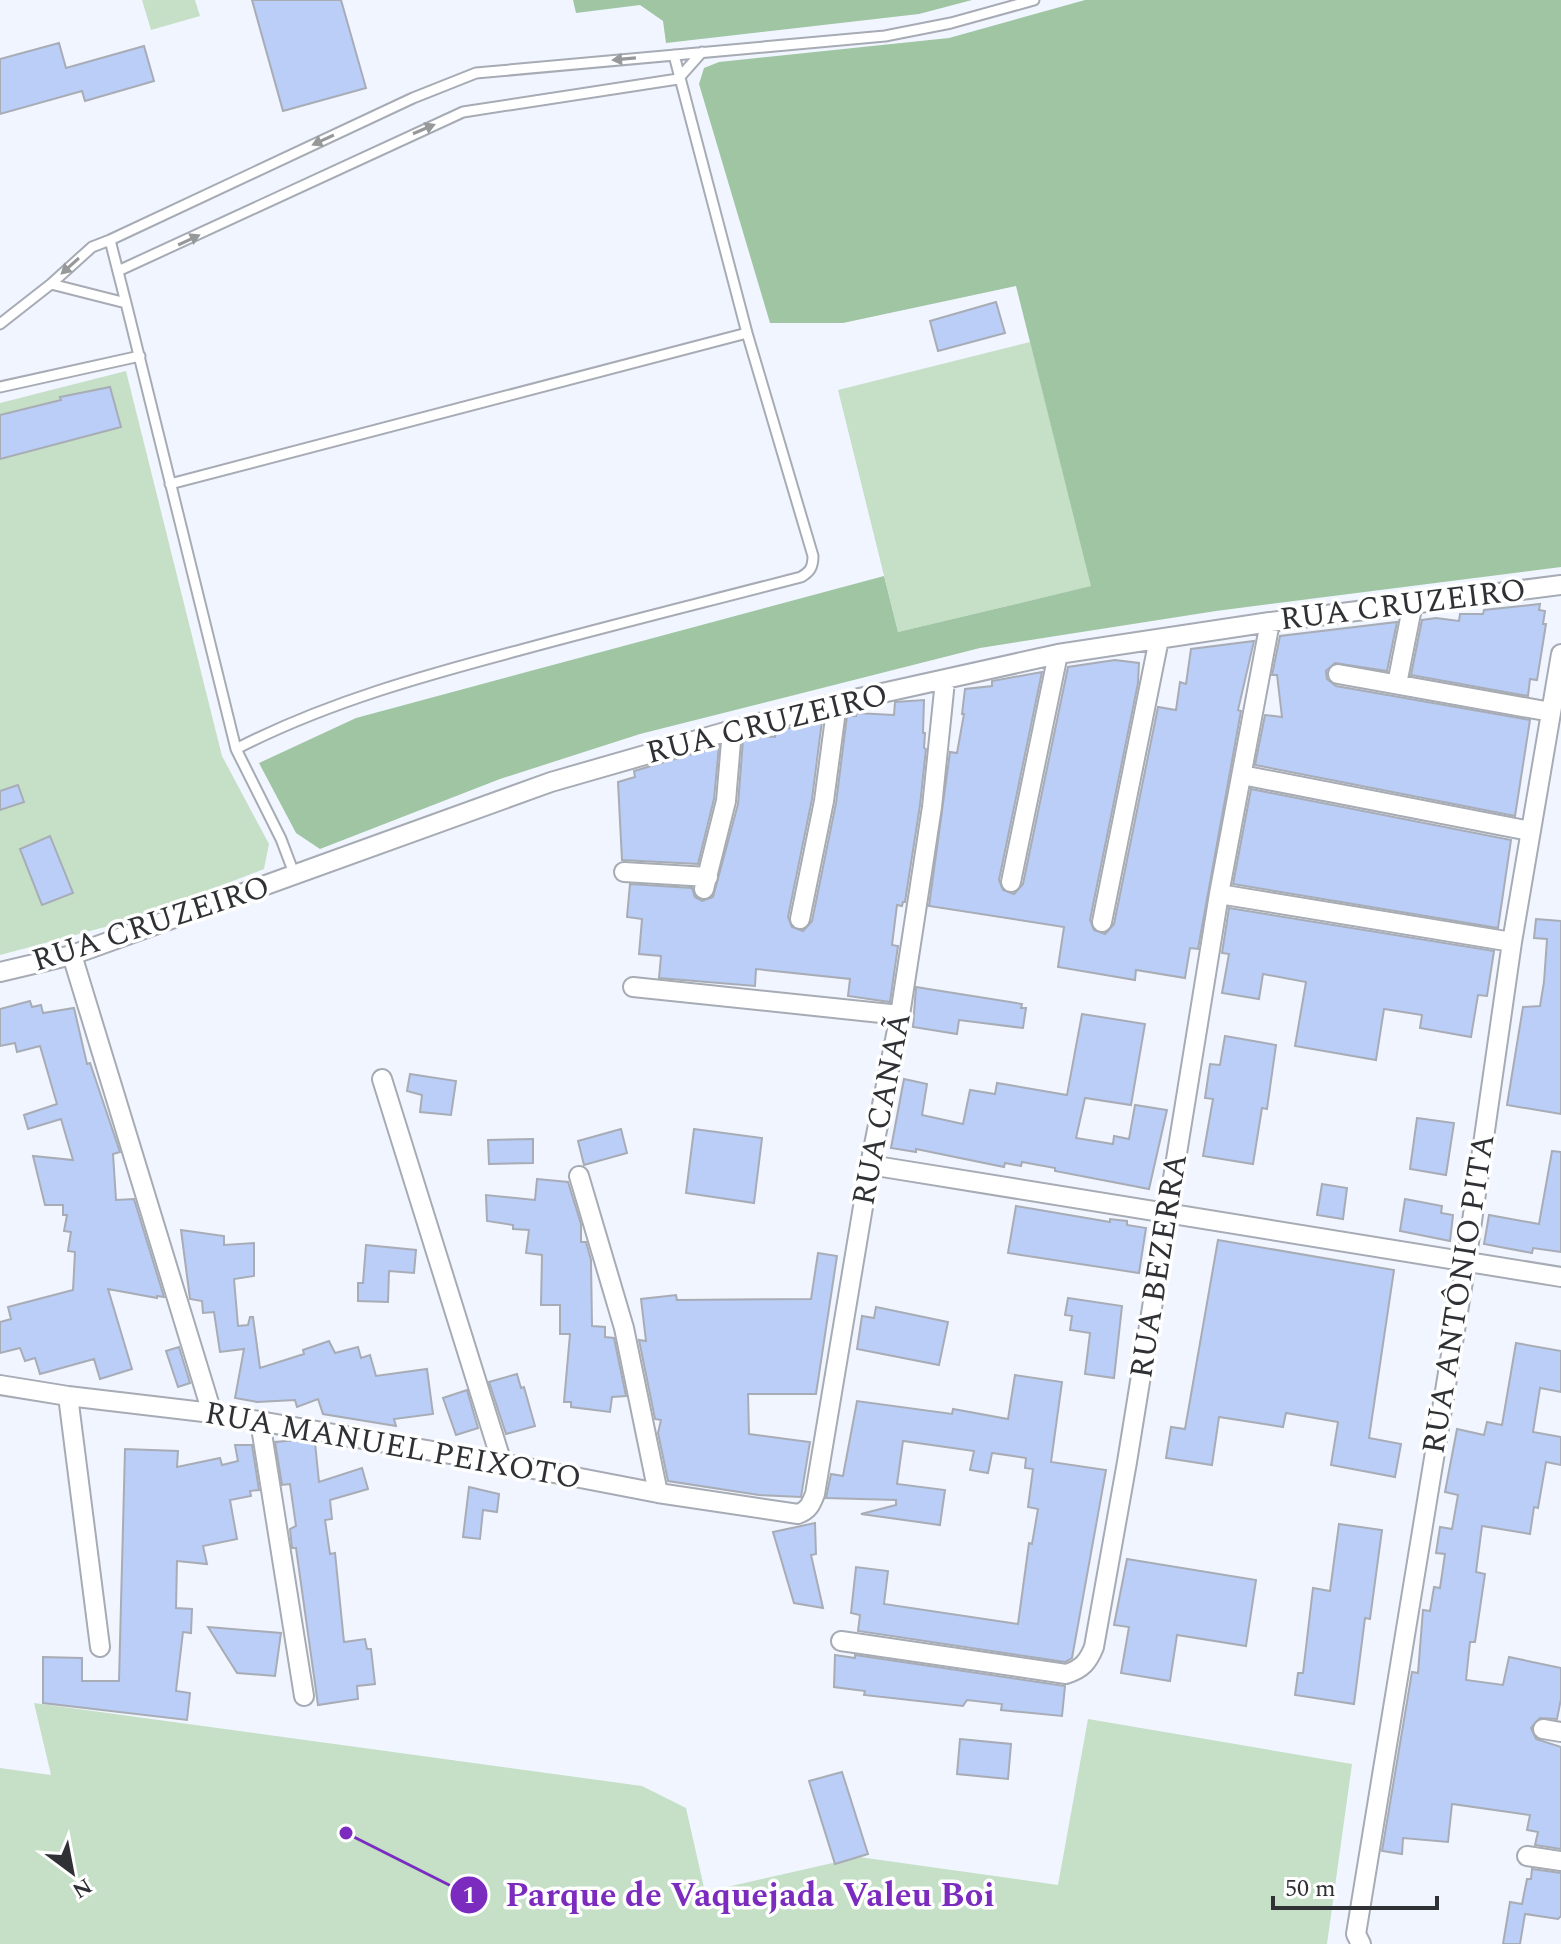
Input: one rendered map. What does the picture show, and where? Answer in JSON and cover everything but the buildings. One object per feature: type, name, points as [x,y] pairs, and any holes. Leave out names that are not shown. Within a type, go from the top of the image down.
[{"type":"street","name":"RUA CRUZEIRO","points":[[0,972],[72,955],[551,782],[837,703],[1058,654],[1270,622],[1561,585]]},
{"type":"street","points":[[1397,684],[1413,603]]},
{"type":"street","name":"RUA BEZERRA","points":[[841,1641],[1066,1674],[1084,1666],[1094,1647],[1219,894],[1270,622]]},
{"type":"street","points":[[1102,922],[1159,639]]},
{"type":"street","points":[[1011,882],[1058,654]]},
{"type":"street","name":"RUA ANTÔNIO PITA","points":[[1358,1939],[1466,1263],[1512,942],[1561,654]]},
{"type":"street","points":[[1338,674],[1551,712]]},
{"type":"street","name":"RUA CANAÃ","points":[[785,1511],[805,1512],[815,1494],[870,1165],[900,1015],[932,807],[945,681]]},
{"type":"street","points":[[800,919],[824,801],[837,703]]},
{"type":"street","points":[[624,872],[706,883],[726,801],[732,730]]},
{"type":"street","points":[[1242,775],[1530,831]]},
{"type":"street","points":[[1219,894],[1512,942]]},
{"type":"street","points":[[72,955],[212,1413]]},
{"type":"street","points":[[633,987],[900,1015]]},
{"type":"street","points":[[382,1079],[502,1463]]},
{"type":"street","points":[[870,1165],[1561,1277]]},
{"type":"street","points":[[579,1176],[624,1328],[658,1493]]},
{"type":"street","name":"RUA MANUEL PEIXOTO","points":[[0,1385],[212,1413],[658,1493],[785,1511]]},
{"type":"street","points":[[68,1396],[100,1647]]},
{"type":"street","points":[[260,1421],[304,1696]]},
{"type":"street","points":[[1527,1856],[1561,1861]]},
{"type":"lane","points":[[0,324],[92,247],[413,98],[476,73],[885,36],[951,23],[1034,0]]},
{"type":"lane","points":[[118,271],[463,112],[678,79],[702,52]]},
{"type":"lane","points":[[236,749],[304,717],[440,671],[809,573],[813,556],[747,333],[674,55]]},
{"type":"lane","points":[[110,240],[236,749],[281,839],[295,876]]},
{"type":"lane","points":[[51,284],[126,303]]},
{"type":"lane","points":[[170,484],[747,333]]},
{"type":"lane","points":[[0,387],[140,356]]},
{"type":"green space","points":[[142,0],[195,0],[200,16],[151,30]]},
{"type":"green space","points":[[573,0],[972,0],[919,14],[666,43],[663,21],[640,5],[576,13]]},
{"type":"green space","points":[[1085,0],[1561,0],[1561,567],[1216,611],[980,648],[640,734],[500,779],[320,849],[296,833],[259,763],[356,718],[884,576],[898,632],[1091,586],[1016,286],[843,323],[770,323],[699,84],[704,68],[719,62],[949,38]]},
{"type":"green space","points":[[1030,342],[1092,586],[898,632],[838,390]]},
{"type":"green space","points":[[126,371],[222,756],[269,844],[264,869],[135,919],[0,955],[0,403]]},
{"type":"green space","points":[[34,1703],[642,1786],[686,1808],[705,1892],[859,1857],[1058,1885],[1088,1719],[1352,1764],[1327,1944],[0,1944],[0,1768],[51,1775]]},
{"type":"place","name":"Parque de Vaquejada Valeu Boi","points":[[346,1833]]}]
